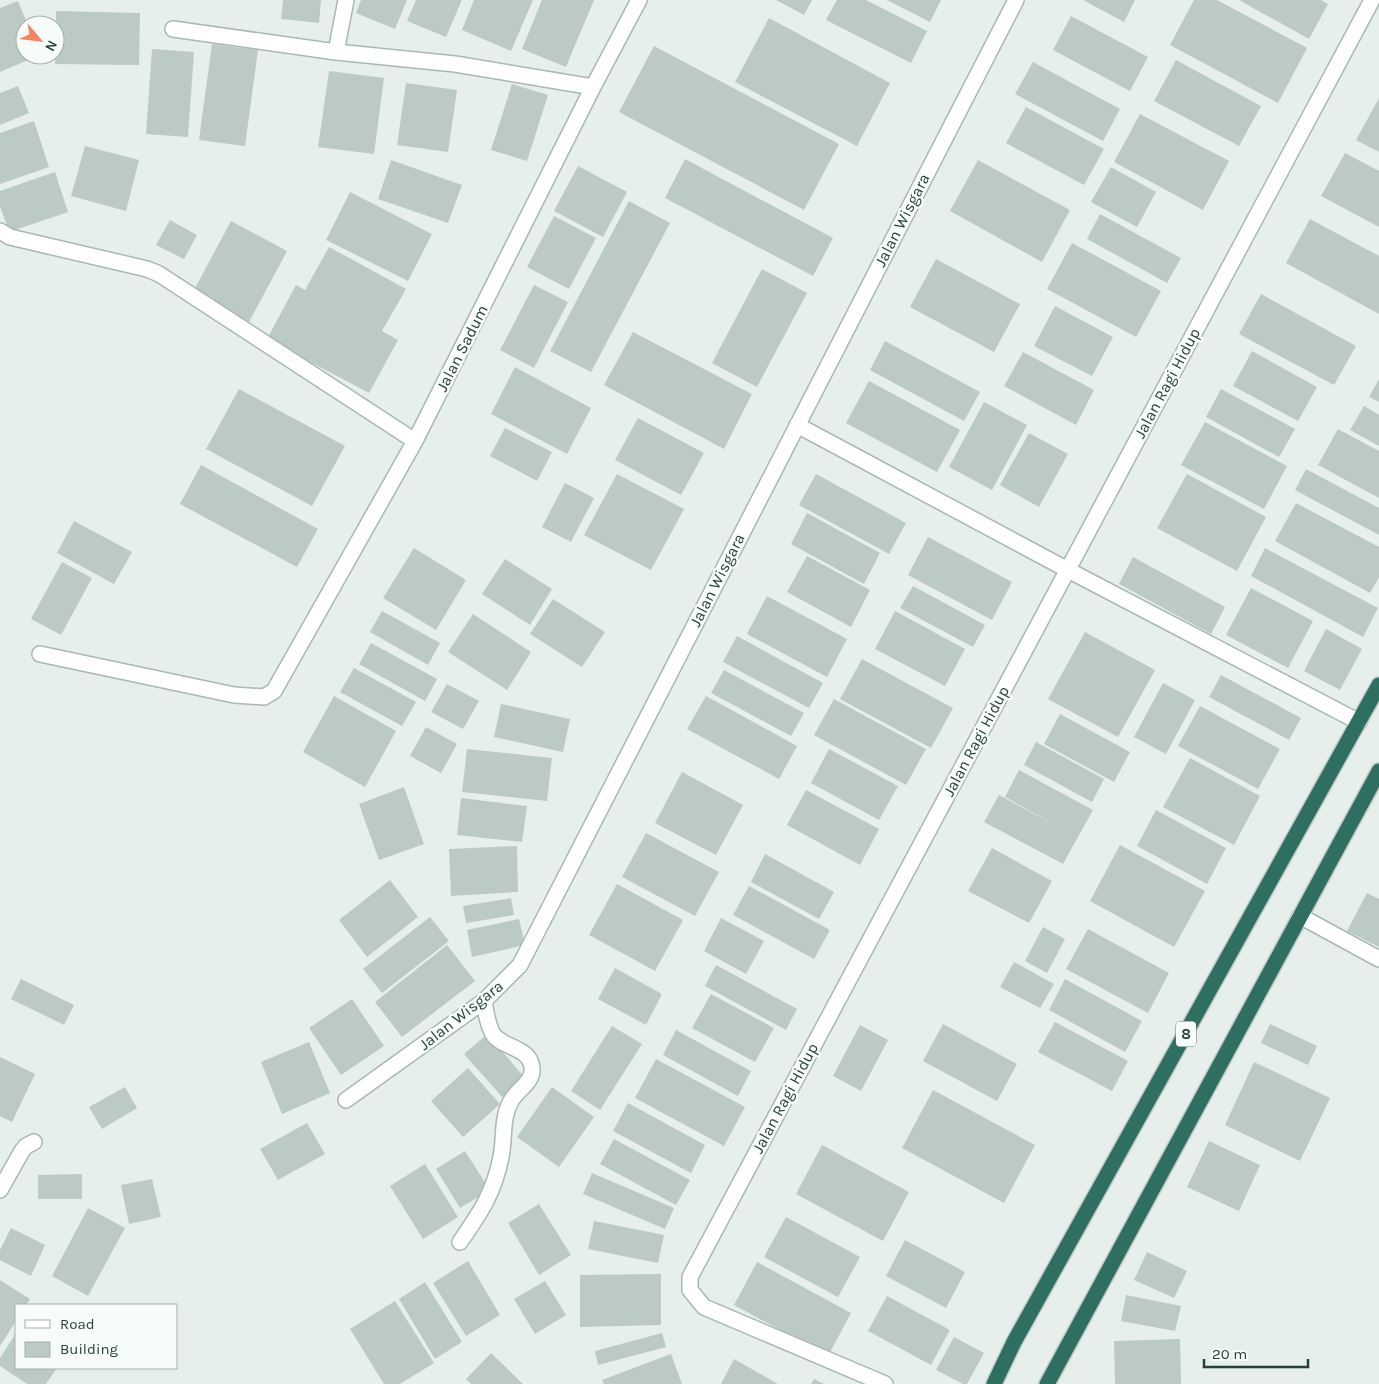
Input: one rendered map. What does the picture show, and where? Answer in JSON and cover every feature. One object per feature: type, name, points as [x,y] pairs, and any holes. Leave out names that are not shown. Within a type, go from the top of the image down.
[{"type":"highway","name":"8","points":[[994,1384],[1014,1342],[1379,684]]},
{"type":"highway","points":[[1047,1384],[1379,771]]},
{"type":"street","points":[[336,52],[346,0]]},
{"type":"street","name":"Jalan Sadum","points":[[40,654],[234,695],[264,697],[274,691],[415,441],[592,88],[639,0]]},
{"type":"street","name":"Jalan Wisgara","points":[[346,1100],[484,1001],[520,965],[1016,0]]},
{"type":"street","name":"Jalan Ragi Hidup","points":[[884,1384],[704,1307],[690,1290],[690,1277],[1372,0]]},
{"type":"street","points":[[172,29],[336,52],[455,64],[592,88]]},
{"type":"street","points":[[0,231],[10,237],[147,269],[159,274],[415,441]]},
{"type":"street","points":[[797,425],[1068,570],[1359,722]]},
{"type":"street","points":[[1300,916],[1379,959]]},
{"type":"street","points":[[460,1242],[485,1206],[497,1176],[502,1155],[506,1115],[512,1100],[527,1085],[533,1071],[531,1061],[524,1054],[494,1036],[487,1022],[484,1001]]},
{"type":"street","points":[[0,1190],[22,1151],[26,1146],[34,1142]]},
{"type":"building","points":[[283,0],[321,0],[319,23],[281,19]]},
{"type":"building","points":[[361,0],[407,0],[395,29],[356,13]]},
{"type":"building","points":[[416,0],[462,0],[446,37],[407,21]]},
{"type":"building","points":[[474,0],[533,0],[511,51],[462,30]]},
{"type":"building","points":[[542,0],[594,0],[566,67],[522,49]]},
{"type":"building","points":[[776,0],[812,0],[804,15]]},
{"type":"building","points":[[837,0],[866,0],[927,31],[911,63],[826,20]]},
{"type":"building","points":[[887,0],[941,0],[930,22]]},
{"type":"building","points":[[1083,0],[1135,0],[1124,22]]},
{"type":"building","points":[[1194,0],[1217,0],[1307,48],[1278,103],[1170,45]]},
{"type":"building","points":[[1239,0],[1321,0],[1328,4],[1309,39]]},
{"type":"building","points":[[18,1],[24,15],[15,15],[16,65],[0,72],[0,8]]},
{"type":"building","points":[[56,11],[140,13],[139,65],[65,64],[65,15],[56,15]]},
{"type":"building","points":[[1071,16],[1148,57],[1130,91],[1053,50]]},
{"type":"building","points":[[769,18],[890,83],[857,146],[735,82]]},
{"type":"building","points":[[212,44],[258,50],[245,146],[199,140]]},
{"type":"building","points":[[654,46],[839,144],[804,210],[619,112]]},
{"type":"building","points":[[152,49],[194,52],[188,137],[146,134]]},
{"type":"building","points":[[1176,60],[1261,106],[1239,146],[1154,101]]},
{"type":"building","points":[[1033,62],[1120,109],[1103,141],[1015,94]]},
{"type":"building","points":[[329,71],[384,78],[374,154],[318,147]]},
{"type":"building","points":[[406,83],[457,90],[448,152],[397,145]]},
{"type":"building","points":[[512,84],[548,95],[527,161],[491,150]]},
{"type":"building","points":[[18,86],[29,113],[0,125],[0,93]]},
{"type":"building","points":[[1379,98],[1379,152],[1356,140]]},
{"type":"building","points":[[1026,107],[1104,149],[1084,185],[1006,143]]},
{"type":"building","points":[[1140,114],[1229,161],[1203,210],[1114,162]]},
{"type":"building","points":[[34,121],[49,167],[0,184],[0,133]]},
{"type":"building","points":[[85,146],[139,160],[126,211],[71,196]]},
{"type":"building","points":[[1345,153],[1379,171],[1379,227],[1321,196]]},
{"type":"building","points":[[685,159],[833,238],[813,276],[665,198]]},
{"type":"building","points":[[391,160],[462,185],[448,223],[378,199]]},
{"type":"building","points":[[978,160],[1070,210],[1042,262],[950,211]]},
{"type":"building","points":[[578,166],[627,192],[603,237],[554,211]]},
{"type":"building","points":[[1111,167],[1156,192],[1137,227],[1091,202]]},
{"type":"building","points":[[55,172],[68,212],[9,232],[0,206],[0,191]]},
{"type":"building","points":[[350,192],[432,234],[408,281],[326,240]]},
{"type":"building","points":[[629,201],[670,223],[591,372],[550,351]]},
{"type":"building","points":[[1100,214],[1181,258],[1167,283],[1087,239]]},
{"type":"building","points":[[554,216],[596,238],[569,289],[527,267]]},
{"type":"building","points":[[1310,219],[1379,256],[1379,314],[1286,263]]},
{"type":"building","points":[[170,220],[197,235],[184,259],[156,245]]},
{"type":"building","points":[[231,221],[287,251],[249,322],[193,292]]},
{"type":"building","points":[[1072,243],[1161,291],[1136,337],[1047,289]]},
{"type":"building","points":[[329,247],[406,289],[382,331],[398,340],[369,393],[267,339],[296,285],[305,290]]},
{"type":"building","points":[[936,259],[1020,304],[994,352],[910,307]]},
{"type":"building","points":[[762,269],[807,293],[757,387],[712,363]]},
{"type":"building","points":[[534,285],[568,302],[534,368],[500,350]]},
{"type":"building","points":[[1261,294],[1356,346],[1334,385],[1239,334]]},
{"type":"building","points":[[1055,306],[1113,337],[1092,376],[1034,346]]},
{"type":"building","points":[[633,332],[752,394],[724,449],[604,385]]},
{"type":"building","points":[[885,341],[980,392],[964,421],[870,370]]},
{"type":"building","points":[[1252,351],[1317,387],[1298,421],[1233,386]]},
{"type":"building","points":[[1023,352],[1094,390],[1076,425],[1004,386]]},
{"type":"building","points":[[515,367],[591,408],[567,454],[491,414]]},
{"type":"building","points":[[1379,379],[1379,402],[1369,397]]},
{"type":"building","points":[[869,381],[960,430],[937,472],[846,423]]},
{"type":"building","points":[[239,389],[345,446],[312,506],[206,449]]},
{"type":"building","points":[[1221,389],[1295,429],[1279,457],[1206,417]]},
{"type":"building","points":[[984,402],[1027,425],[992,490],[949,467]]},
{"type":"building","points":[[1364,406],[1379,415],[1379,446],[1350,430]]},
{"type":"building","points":[[638,418],[704,453],[681,495],[615,460]]},
{"type":"building","points":[[1205,422],[1287,466],[1264,509],[1181,465]]},
{"type":"building","points":[[505,428],[552,452],[537,481],[490,456]]},
{"type":"building","points":[[1338,429],[1379,451],[1379,498],[1318,465]]},
{"type":"building","points":[[1029,433],[1068,454],[1039,507],[1000,485]]},
{"type":"building","points":[[201,465],[318,529],[297,567],[180,504]]},
{"type":"building","points":[[1306,469],[1379,508],[1379,535],[1295,490]]},
{"type":"building","points":[[617,474],[684,509],[651,570],[584,535]]},
{"type":"building","points":[[816,474],[906,523],[889,554],[799,505]]},
{"type":"building","points":[[1187,474],[1266,517],[1237,571],[1157,528]]},
{"type":"building","points":[[565,483],[594,498],[571,542],[542,527]]},
{"type":"building","points":[[1296,503],[1379,547],[1379,577],[1370,593],[1275,541]]},
{"type":"building","points":[[807,513],[880,553],[864,584],[791,544]]},
{"type":"building","points":[[74,521],[132,552],[114,584],[57,553]]},
{"type":"building","points":[[928,537],[1012,582],[992,620],[908,575]]},
{"type":"building","points":[[414,548],[466,580],[436,630],[383,598]]},
{"type":"building","points":[[1265,548],[1378,608],[1363,637],[1251,576]]},
{"type":"building","points":[[807,556],[870,590],[851,627],[787,592]]},
{"type":"building","points":[[1133,557],[1225,607],[1211,634],[1119,584]]},
{"type":"building","points":[[505,559],[552,589],[530,625],[482,594]]},
{"type":"building","points":[[62,562],[92,578],[61,635],[31,619]]},
{"type":"building","points":[[913,586],[985,625],[973,647],[900,608]]},
{"type":"building","points":[[1251,588],[1313,621],[1288,668],[1226,635]]},
{"type":"building","points":[[767,596],[847,639],[827,677],[747,634]]},
{"type":"building","points":[[553,599],[605,632],[582,667],[530,634]]},
{"type":"building","points":[[382,611],[440,643],[428,665],[370,632]]},
{"type":"building","points":[[895,611],[965,649],[945,686],[875,649]]},
{"type":"building","points":[[473,614],[531,652],[507,690],[448,652]]},
{"type":"building","points":[[1326,629],[1362,649],[1340,690],[1304,671]]},
{"type":"building","points":[[1085,632],[1155,670],[1118,737],[1048,699]]},
{"type":"building","points":[[737,636],[823,683],[809,708],[723,662]]},
{"type":"building","points":[[371,643],[437,679],[425,701],[359,664]]},
{"type":"building","points":[[862,659],[953,708],[931,748],[840,699]]},
{"type":"building","points":[[354,668],[416,702],[402,726],[340,692]]},
{"type":"building","points":[[724,670],[804,713],[791,736],[711,693]]},
{"type":"building","points":[[1221,675],[1301,718],[1289,740],[1209,697]]},
{"type":"building","points":[[1163,683],[1195,700],[1166,754],[1134,737]]},
{"type":"building","points":[[447,684],[479,701],[463,729],[431,712]]},
{"type":"building","points":[[334,696],[396,731],[365,787],[303,752]]},
{"type":"building","points":[[706,696],[797,746],[779,779],[687,729]]},
{"type":"building","points":[[834,699],[926,749],[906,785],[814,735]]},
{"type":"building","points":[[501,704],[570,719],[563,752],[494,737]]},
{"type":"building","points":[[1200,706],[1280,749],[1258,789],[1178,746]]},
{"type":"building","points":[[1060,714],[1130,752],[1114,782],[1044,744]]},
{"type":"building","points":[[426,727],[457,744],[441,773],[410,756]]},
{"type":"building","points":[[1036,742],[1104,779],[1092,802],[1024,765]]},
{"type":"building","points":[[467,749],[552,758],[547,801],[462,792]]},
{"type":"building","points":[[829,749],[898,786],[879,820],[811,783]]},
{"type":"building","points":[[1190,758],[1260,796],[1234,845],[1163,807]]},
{"type":"building","points":[[1019,770],[1093,810],[1063,864],[984,822],[999,795],[1062,829],[1005,797]]},
{"type":"building","points":[[682,772],[743,805],[716,855],[655,823]]},
{"type":"building","points":[[404,787],[424,844],[379,860],[359,804]]},
{"type":"building","points":[[806,790],[879,829],[860,865],[787,825]]},
{"type":"building","points":[[461,798],[527,806],[522,842],[457,835]]},
{"type":"building","points":[[1156,810],[1226,848],[1207,884],[1137,846]]},
{"type":"building","points":[[646,833],[719,872],[695,916],[622,877]]},
{"type":"building","points":[[1120,845],[1205,891],[1174,947],[1090,901]]},
{"type":"building","points":[[517,846],[518,892],[451,896],[449,849]]},
{"type":"building","points":[[992,848],[1052,881],[1029,923],[968,891]]},
{"type":"building","points":[[765,854],[834,892],[819,919],[751,882]]},
{"type":"building","points":[[390,880],[418,917],[367,957],[339,920]]},
{"type":"building","points":[[617,884],[683,920],[655,971],[589,935]]},
{"type":"building","points":[[749,886],[830,930],[814,959],[733,915]]},
{"type":"building","points":[[1367,893],[1379,899],[1379,947],[1347,931]]},
{"type":"building","points":[[511,898],[514,915],[466,923],[463,906]]},
{"type":"building","points":[[430,917],[449,941],[382,993],[363,969]]},
{"type":"building","points":[[721,918],[764,941],[746,974],[704,951]]},
{"type":"building","points":[[519,919],[525,945],[472,957],[467,930]]},
{"type":"building","points":[[1043,927],[1065,939],[1047,973],[1025,961]]},
{"type":"building","points":[[1088,929],[1169,973],[1148,1013],[1066,969]]},
{"type":"building","points":[[447,945],[475,981],[402,1037],[375,1002]]},
{"type":"building","points":[[1014,962],[1054,984],[1040,1008],[1000,987]]},
{"type":"building","points":[[716,965],[797,1009],[786,1030],[705,986]]},
{"type":"building","points":[[615,968],[662,994],[646,1025],[598,999]]},
{"type":"building","points":[[21,979],[74,1005],[64,1025],[11,999]]},
{"type":"building","points":[[1065,979],[1142,1021],[1125,1052],[1049,1010]]},
{"type":"building","points":[[711,994],[774,1028],[755,1062],[692,1028]]},
{"type":"building","points":[[352,999],[384,1046],[341,1075],[309,1028]]},
{"type":"building","points":[[1055,1022],[1128,1061],[1112,1091],[1038,1052]]},
{"type":"building","points":[[943,1024],[1017,1064],[997,1101],[923,1061]]},
{"type":"building","points":[[1270,1024],[1317,1046],[1308,1065],[1261,1043]]},
{"type":"building","points":[[860,1025],[888,1040],[861,1091],[833,1076]]},
{"type":"building","points":[[612,1026],[642,1044],[600,1110],[571,1091]]},
{"type":"building","points":[[676,1030],[751,1071],[738,1096],[663,1055]]},
{"type":"building","points":[[487,1034],[526,1079],[504,1099],[464,1054]]},
{"type":"building","points":[[309,1042],[330,1093],[282,1114],[261,1062]]},
{"type":"building","points":[[0,1057],[35,1074],[12,1122],[0,1116]]},
{"type":"building","points":[[656,1059],[745,1107],[724,1146],[635,1098]]},
{"type":"building","points":[[1254,1062],[1330,1098],[1300,1161],[1225,1125]]},
{"type":"building","points":[[468,1068],[500,1104],[463,1137],[431,1101]]},
{"type":"building","points":[[125,1087],[137,1108],[102,1129],[89,1107]]},
{"type":"building","points":[[552,1087],[594,1117],[559,1167],[517,1137]]},
{"type":"building","points":[[933,1090],[1035,1145],[1004,1203],[902,1148]]},
{"type":"building","points":[[628,1103],[705,1145],[691,1173],[613,1131]]},
{"type":"building","points":[[307,1123],[325,1154],[278,1180],[260,1149]]},
{"type":"building","points":[[614,1139],[690,1180],[676,1205],[600,1164]]},
{"type":"building","points":[[1209,1141],[1260,1165],[1239,1211],[1187,1187]]},
{"type":"building","points":[[822,1145],[909,1192],[883,1241],[796,1194]]},
{"type":"building","points":[[465,1151],[490,1190],[460,1208],[436,1169]]},
{"type":"building","points":[[425,1164],[458,1217],[423,1239],[390,1186]]},
{"type":"building","points":[[592,1173],[674,1208],[665,1229],[583,1194]]},
{"type":"building","points":[[82,1174],[82,1199],[38,1199],[38,1175]]},
{"type":"building","points":[[152,1179],[161,1217],[129,1224],[121,1185]]},
{"type":"building","points":[[539,1204],[571,1255],[539,1275],[508,1223]]},
{"type":"building","points":[[88,1208],[125,1228],[88,1296],[52,1276]]},
{"type":"building","points":[[786,1217],[860,1257],[838,1297],[764,1257]]},
{"type":"building","points":[[594,1221],[664,1235],[658,1263],[588,1249]]},
{"type":"building","points":[[11,1228],[45,1245],[31,1276],[0,1260],[0,1250]]},
{"type":"building","points":[[905,1240],[965,1272],[946,1308],[886,1276]]},
{"type":"building","points":[[1147,1252],[1187,1271],[1174,1298],[1134,1280]]},
{"type":"building","points":[[468,1261],[500,1315],[466,1336],[433,1283]]},
{"type":"building","points":[[757,1262],[851,1313],[828,1356],[734,1305]]},
{"type":"building","points":[[661,1274],[661,1325],[580,1327],[580,1275]]},
{"type":"building","points":[[0,1280],[30,1299],[27,1304],[15,1304],[15,1323],[0,1346]]},
{"type":"building","points":[[545,1281],[566,1315],[535,1334],[514,1299]]},
{"type":"building","points":[[425,1282],[462,1342],[435,1359],[399,1299]]},
{"type":"building","points":[[1126,1295],[1181,1306],[1175,1331],[1121,1321]]},
{"type":"building","points":[[887,1296],[950,1330],[931,1365],[868,1331]]},
{"type":"building","points":[[395,1301],[434,1363],[400,1384],[384,1384],[350,1329]]},
{"type":"building","points":[[662,1333],[666,1347],[598,1365],[595,1351]]},
{"type":"building","points":[[15,1335],[15,1369],[56,1369],[46,1384],[27,1384],[0,1366],[0,1358]]},
{"type":"building","points":[[954,1337],[984,1353],[967,1384],[963,1384],[936,1370]]},
{"type":"building","points":[[1180,1339],[1181,1384],[1115,1384],[1114,1341]]},
{"type":"building","points":[[491,1353],[523,1384],[471,1384],[466,1379]]},
{"type":"building","points":[[671,1354],[682,1384],[604,1384],[602,1380]]},
{"type":"building","points":[[734,1359],[778,1384],[721,1384]]},
{"type":"building","points":[[814,1379],[824,1384],[811,1384]]}]
